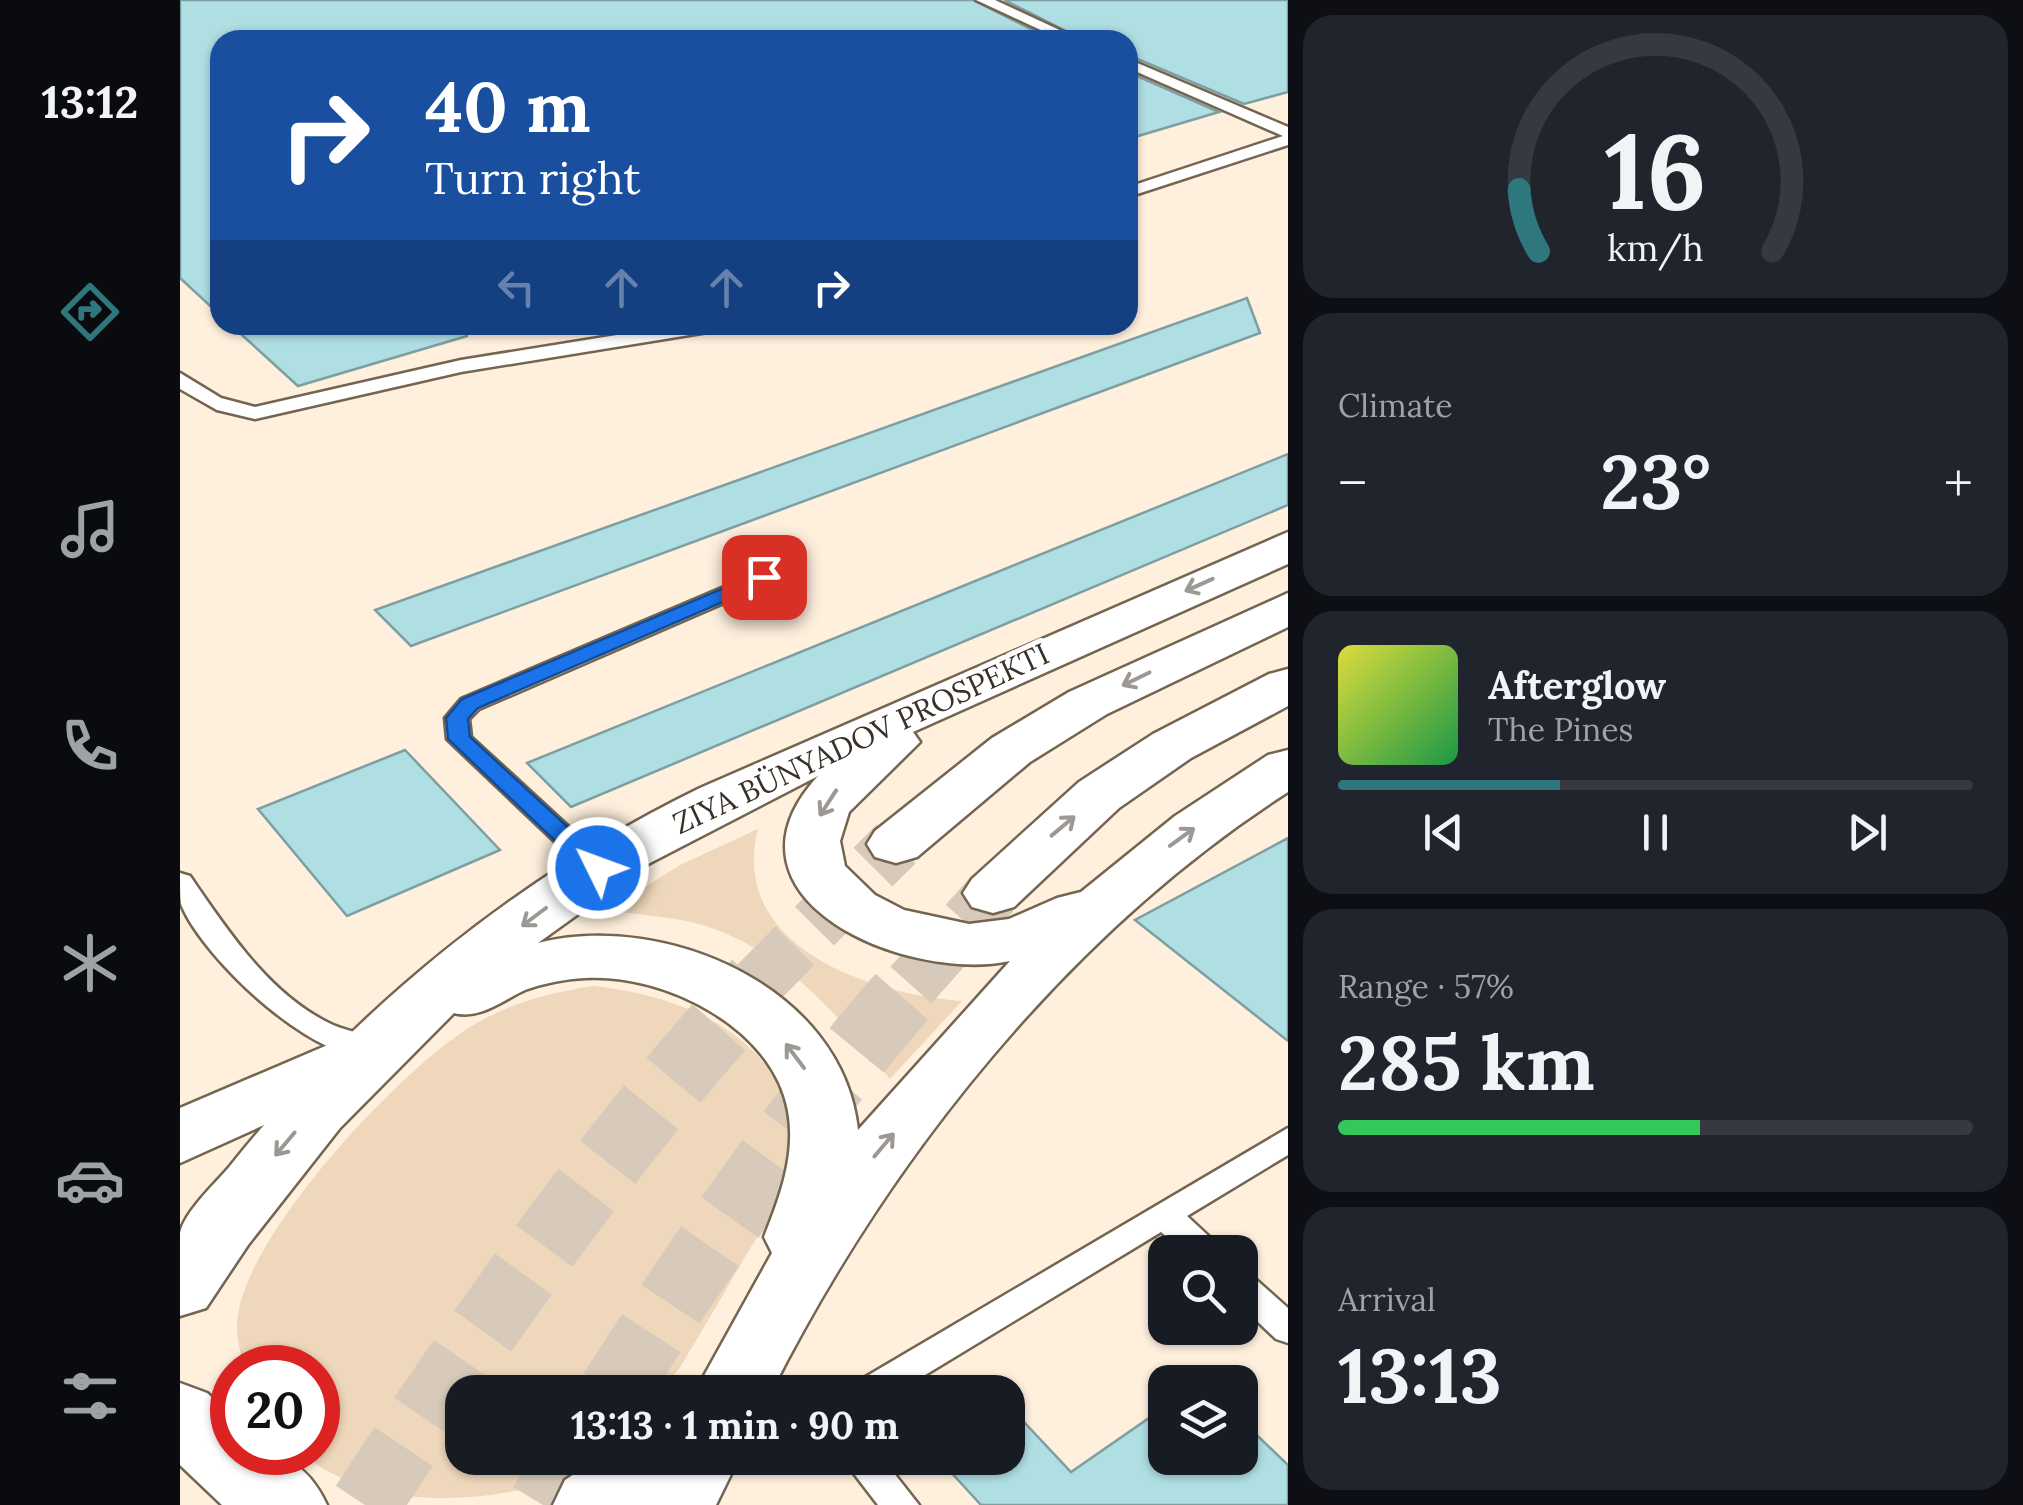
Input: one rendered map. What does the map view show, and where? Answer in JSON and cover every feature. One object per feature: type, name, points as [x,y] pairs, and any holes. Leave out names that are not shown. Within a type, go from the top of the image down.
[{"type":"main road","name":"ZIYA BÜNYADOV PROSPEKTI","points":[[180,1287],[280,1149],[375,1048],[446,984],[598,868],[732,795],[1288,546]]},
{"type":"main road","points":[[896,844],[1011,750],[1088,702],[1288,608]]},
{"type":"main road","points":[[992,893],[1099,795],[1172,746],[1288,685]]},
{"type":"main road","points":[[953,693],[836,790],[819,815],[813,842],[815,868],[826,886],[857,913],[888,927],[966,945],[1006,943],[1051,928],[1120,886],[1216,812],[1288,767]]},
{"type":"main road","points":[[751,1375],[832,1217],[874,1156],[1024,984],[1120,886]]},
{"type":"main road","points":[[180,1137],[375,1048],[476,988],[525,966],[574,957],[652,958],[726,988],[761,1017],[813,1080],[823,1114],[823,1157],[810,1210],[749,1375]]},
{"type":"main road","points":[[180,1416],[254,1484],[287,1505]]},
{"type":"main road","points":[[593,1505],[636,1475]]},
{"type":"main road","points":[[675,1505],[691,1475]]},
{"type":"lane","points":[[983,0],[1051,30]]},
{"type":"lane","points":[[1138,68],[1288,137]]},
{"type":"lane","points":[[1138,189],[1288,137]]},
{"type":"lane","points":[[180,379],[202,398],[226,410],[254,413],[461,366],[652,335]]},
{"type":"lane","points":[[598,868],[459,739],[457,718],[470,704],[764,577]]},
{"type":"lane","points":[[180,882],[265,990],[291,1013],[322,1032],[375,1048]]},
{"type":"lane","points":[[897,1375],[1288,1140]]},
{"type":"lane","points":[[1164,1215],[1186,1235]]},
{"type":"lane","points":[[1258,1302],[1288,1329]]},
{"type":"lane","points":[[874,1475],[900,1505]]},
{"type":"shaded area","points":[[758,829],[754,870],[764,905],[785,933],[814,957],[849,975],[887,988],[962,1001],[890,1079],[801,982],[748,944],[686,921],[609,910],[680,865]]},
{"type":"shaded area","points":[[593,986],[636,993],[678,1005],[715,1022],[747,1045],[771,1074],[786,1109],[790,1150],[780,1197],[674,1375],[445,1375],[445,1475],[557,1475],[531,1488],[471,1497],[411,1496],[353,1483],[336,1475],[340,1475],[340,1345],[239,1345],[237,1322],[246,1287],[266,1246],[295,1203],[329,1159],[404,1080],[470,1027],[499,1011]]},
{"type":"building","points":[[180,0],[973,0],[1033,30],[210,30],[210,306],[180,278]]},
{"type":"building","points":[[1004,0],[1288,0],[1288,92],[1244,104],[1138,59],[1138,30],[1064,30]]},
{"type":"building","points":[[1138,76],[1219,112],[1138,136]]},
{"type":"building","points":[[1247,298],[1260,333],[411,646],[375,610]]},
{"type":"building","points":[[242,335],[467,335],[467,336],[298,386]]},
{"type":"building","points":[[1288,454],[1288,505],[571,807],[527,763]]},
{"type":"building","points":[[405,750],[500,850],[347,916],[258,809]]},
{"type":"building","points":[[1288,838],[1288,1041],[1135,920]]},
{"type":"building","points":[[1148,1419],[1148,1475],[1258,1475],[1258,1436],[1288,1465],[1288,1505],[981,1505],[954,1475],[1025,1475],[1025,1423],[1071,1472]]},
{"type":"tunnel","points":[[756,985],[896,844]]},
{"type":"tunnel","points":[[911,985],[993,893]]},
{"type":"tunnel","points":[[365,1505],[551,1236],[652,1107],[758,983]]},
{"type":"tunnel","points":[[624,1375],[756,1182],[832,1080],[914,983]]},
{"type":"tunnel","points":[[543,1505],[561,1475]]},
{"type":"route","points":[[598,868],[459,739],[457,718],[470,704],[764,577]]}]
